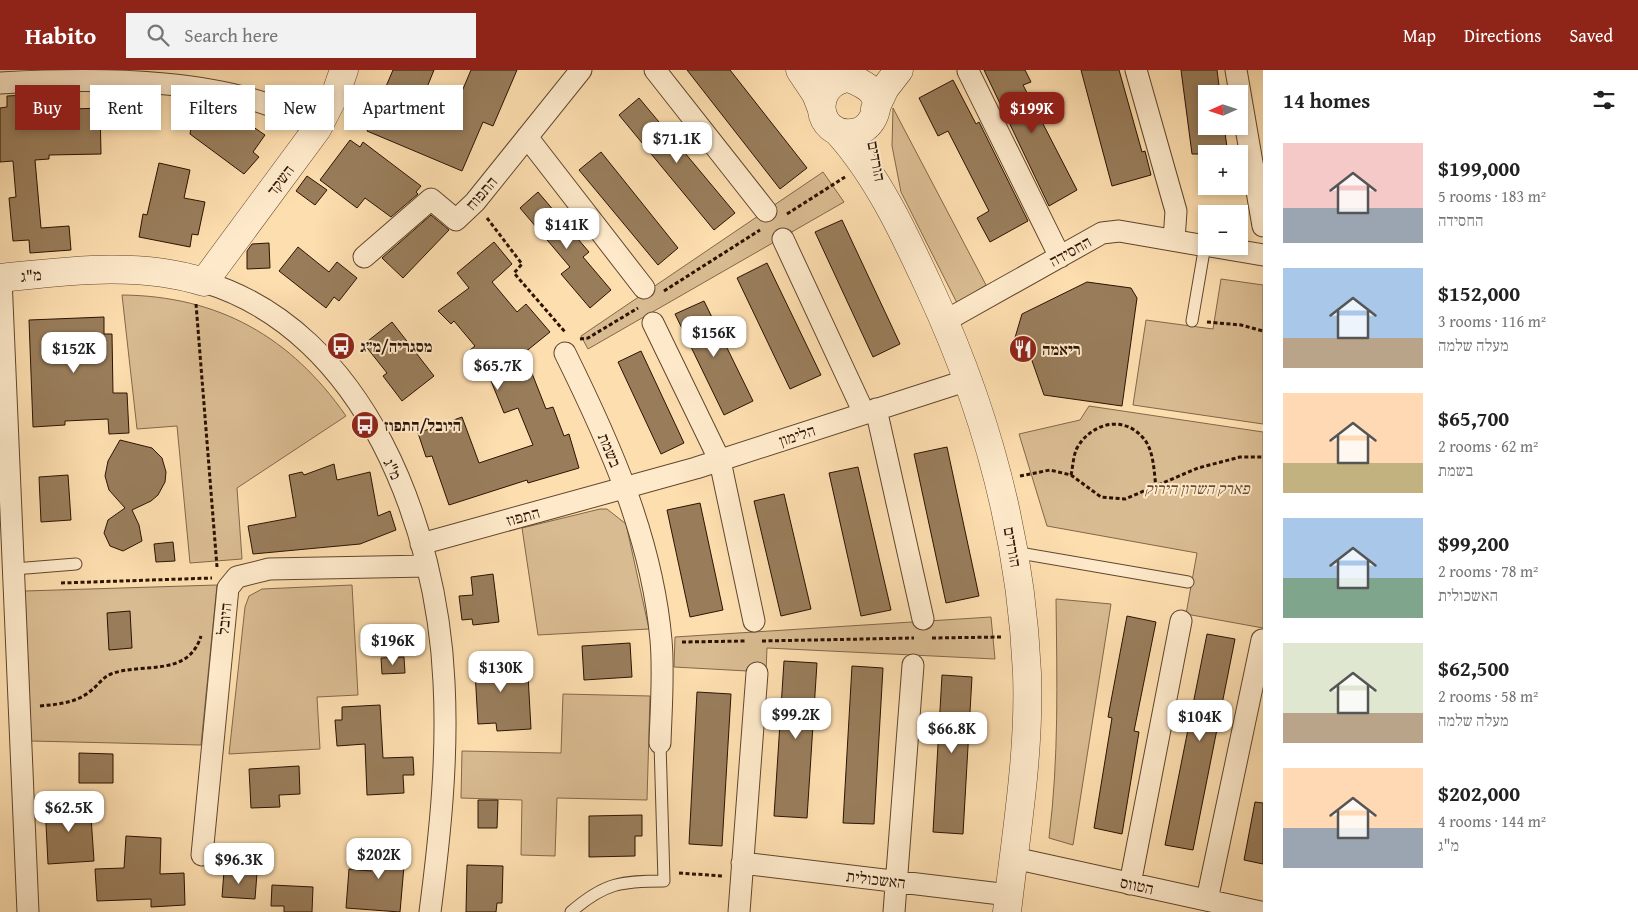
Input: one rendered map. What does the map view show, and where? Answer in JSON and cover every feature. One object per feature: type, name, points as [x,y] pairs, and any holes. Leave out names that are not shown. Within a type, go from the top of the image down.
[{"type":"street","name":"השקד","points":[[334,96],[344,70]]},
{"type":"street","name":"התפוח","points":[[364,257],[431,199],[456,220],[475,202],[581,70]]},
{"type":"street","points":[[655,70],[775,223],[870,411],[923,632]]},
{"type":"street","points":[[800,70],[816,94],[827,123],[837,131],[845,133],[858,132],[865,127],[874,113],[885,88],[899,70]]},
{"type":"street","points":[[821,107],[822,98],[828,88],[842,76],[886,70]]},
{"type":"street","points":[[1136,70],[1176,211],[1174,240]]},
{"type":"street","points":[[1236,70],[1263,226]]},
{"type":"street","points":[[968,71],[1060,257]]},
{"type":"street","points":[[842,76],[860,81],[869,89],[875,100],[874,113]]},
{"type":"street","points":[[0,83],[98,82],[207,89],[242,96],[265,103]]},
{"type":"street","name":"הורדים","points":[[874,113],[873,151],[887,204]]},
{"type":"street","name":"השקד","points":[[199,280],[316,130]]},
{"type":"street","name":"הורדים","points":[[837,131],[864,165],[887,204],[945,321],[968,380],[998,479],[1014,552],[1027,674],[1026,732],[1008,904]]},
{"type":"street","points":[[528,137],[650,302],[720,461],[754,634]]},
{"type":"street","points":[[1261,255],[1263,230]]},
{"type":"street","name":"החסידה","points":[[945,321],[1102,233],[1111,231],[1198,244]]},
{"type":"street","name":"החסידה","points":[[1248,253],[1261,255]]},
{"type":"street","name":"מ\"ג","points":[[1,278],[80,271],[121,270],[159,273],[199,280],[226,289],[258,304],[287,324],[316,349],[344,380],[373,427],[397,474],[421,544],[439,627],[444,680],[446,735],[442,809],[430,912]]},
{"type":"street","points":[[1,278],[28,912]]},
{"type":"street","name":"בשמת","points":[[569,346],[626,488],[651,576],[661,642],[660,743]]},
{"type":"street","name":"הלימון","points":[[626,488],[720,461],[968,380]]},
{"type":"street","name":"התפוז","points":[[421,544],[626,488]]},
{"type":"street","points":[[228,577],[269,569],[427,566]]},
{"type":"street","name":"היובל","points":[[202,855],[228,577]]},
{"type":"street","points":[[1130,884],[1182,621]]},
{"type":"street","points":[[1206,900],[1262,640]]},
{"type":"street","points":[[894,912],[913,665]]},
{"type":"street","points":[[739,912],[757,673]]},
{"type":"street","name":"הטווס","points":[[1014,858],[1206,900],[1239,910],[1261,912]]},
{"type":"street","name":"האשכולית","points":[[742,870],[897,882],[1008,904]]},
{"type":"lane","points":[[1192,321],[1205,255]]},
{"type":"lane","points":[[1014,552],[1188,582]]},
{"type":"lane","points":[[14,569],[76,564]]},
{"type":"lane","points":[[571,912],[588,897],[619,883],[626,881],[664,881],[660,743]]},
{"type":"path","points":[[475,202],[522,264],[514,273],[569,346],[588,338],[650,302],[864,165]]},
{"type":"path","points":[[52,584],[228,577],[199,280]]},
{"type":"path","points":[[1192,321],[1241,325],[1263,331]]},
{"type":"path","points":[[1071,475],[1076,450],[1086,435],[1100,425],[1116,424],[1131,428],[1144,439],[1151,452],[1156,488]]},
{"type":"path","points":[[998,479],[1050,470],[1071,475],[1101,497],[1125,499],[1156,488],[1198,468],[1240,457],[1263,457]]},
{"type":"path","points":[[206,578],[206,588]]},
{"type":"path","points":[[19,708],[75,702],[110,675],[124,670],[177,663],[197,648],[204,628]]},
{"type":"path","points":[[661,642],[754,634],[923,632],[1024,636]]},
{"type":"path","points":[[754,634],[757,673]]},
{"type":"path","points":[[664,872],[742,870]]},
{"type":"green space","points":[[893,108],[986,285],[957,303],[901,192],[892,146]]},
{"type":"green space","points":[[823,172],[844,202],[588,349],[581,336]]},
{"type":"green space","points":[[1221,279],[1263,285],[1263,424],[1133,405],[1146,320],[1213,329]]},
{"type":"green space","points":[[122,295],[157,297],[190,303],[221,313],[250,326],[277,343],[301,364],[325,388],[346,416],[237,488],[242,559],[190,563],[177,426],[137,429]]},
{"type":"green space","name":"פארק השרון הירוק","points":[[1089,406],[1263,432],[1263,628],[1186,614],[1197,553],[1047,526],[1019,434],[1080,420]]},
{"type":"green space","points":[[600,509],[607,509],[626,524],[649,629],[538,635],[522,528]]},
{"type":"green space","points":[[217,585],[201,745],[31,741],[25,591]]},
{"type":"green space","points":[[352,585],[358,695],[317,697],[320,749],[229,754],[245,607],[249,596],[262,589]]},
{"type":"green space","points":[[1056,599],[1111,604],[1073,845],[1049,838],[1056,748]]},
{"type":"green space","points":[[991,617],[995,659],[767,648],[766,672],[674,667],[675,637]]},
{"type":"green space","points":[[563,694],[650,696],[647,800],[557,798],[555,856],[521,855],[522,800],[461,798],[462,751],[561,753]]},
{"type":"building","points":[[393,70],[434,70],[428,85],[387,85]]},
{"type":"building","points":[[471,70],[517,70],[493,126],[483,122],[462,171],[367,131],[463,130],[463,89]]},
{"type":"building","points":[[687,70],[730,70],[807,168],[780,189]]},
{"type":"building","points":[[984,70],[1025,70],[1031,82],[1023,85],[1077,190],[1049,206]]},
{"type":"building","points":[[1081,70],[1119,70],[1142,152],[1145,151],[1151,175],[1112,186]]},
{"type":"building","points":[[1181,70],[1217,70],[1219,85],[1198,85],[1198,135],[1225,135],[1227,145],[1198,145],[1198,154],[1192,154]]},
{"type":"building","points":[[953,80],[976,124],[979,122],[1028,221],[990,242],[977,218],[989,211],[948,131],[938,136],[919,98]]},
{"type":"building","points":[[7,96],[15,96],[15,130],[80,130],[80,109],[90,108],[90,130],[100,130],[101,154],[49,155],[49,159],[35,160],[41,228],[69,226],[71,250],[30,253],[29,240],[13,241],[9,198],[16,197],[13,161],[0,162],[0,108],[7,107]]},
{"type":"building","points":[[639,98],[735,213],[714,230],[619,115]]},
{"type":"building","points":[[255,128],[265,135],[253,152],[259,157],[244,174],[190,134],[191,130],[255,130]]},
{"type":"building","points":[[350,140],[360,147],[363,142],[421,186],[416,192],[418,194],[391,217],[365,198],[357,208],[320,180]]},
{"type":"building","points":[[601,152],[678,248],[658,265],[579,170]]},
{"type":"building","points":[[159,163],[190,170],[184,198],[205,202],[198,235],[192,234],[190,247],[139,237],[143,214],[147,215]]},
{"type":"building","points":[[307,176],[327,190],[315,205],[296,191]]},
{"type":"building","points":[[538,192],[589,252],[583,257],[611,290],[590,308],[561,274],[570,267],[520,208]]},
{"type":"building","points":[[431,215],[449,230],[403,278],[382,258]]},
{"type":"building","points":[[842,220],[900,344],[873,357],[815,232]]},
{"type":"building","points":[[494,242],[512,264],[492,282],[517,312],[526,304],[550,332],[524,353],[546,409],[553,407],[564,436],[569,434],[579,468],[528,483],[527,480],[449,505],[432,456],[426,457],[418,433],[462,417],[479,463],[533,445],[518,408],[504,413],[487,371],[470,350],[475,346],[454,321],[451,324],[438,311],[469,288],[457,273]]},
{"type":"building","points":[[269,243],[270,268],[247,269],[247,251],[252,244]]},
{"type":"building","points":[[298,247],[329,272],[337,262],[357,278],[339,301],[334,297],[326,308],[279,271]]},
{"type":"building","points":[[767,263],[821,375],[790,389],[737,278]]},
{"type":"building","points":[[1087,282],[1131,288],[1137,298],[1122,406],[1044,395],[1030,355],[1018,360],[1014,341],[1022,314]]},
{"type":"building","points":[[704,301],[753,401],[724,415],[675,314]]},
{"type":"building","points":[[104,317],[104,334],[112,334],[113,393],[127,393],[129,433],[109,434],[108,419],[65,421],[65,425],[33,427],[29,320]]},
{"type":"building","points":[[392,322],[434,376],[402,401],[383,376],[387,373],[364,344]]},
{"type":"building","points":[[641,351],[684,443],[661,454],[618,362]]},
{"type":"building","points":[[120,440],[152,448],[162,458],[166,472],[165,482],[158,495],[151,501],[132,510],[139,525],[142,541],[123,551],[110,546],[104,533],[108,520],[125,508],[109,490],[105,476],[108,461]]},
{"type":"building","points":[[947,447],[979,596],[946,603],[914,454]]},
{"type":"building","points":[[334,464],[337,480],[370,472],[378,516],[390,511],[396,530],[360,544],[253,554],[248,526],[296,517],[289,475],[302,472],[304,475]]},
{"type":"building","points":[[858,467],[891,610],[861,616],[829,473]]},
{"type":"building","points":[[68,475],[71,520],[41,522],[39,477]]},
{"type":"building","points":[[784,494],[811,609],[781,616],[754,501]]},
{"type":"building","points":[[700,503],[723,610],[690,617],[667,510]]},
{"type":"building","points":[[173,542],[175,561],[156,562],[154,544]]},
{"type":"building","points":[[493,574],[499,622],[473,625],[472,619],[462,620],[459,596],[473,595],[471,577]]},
{"type":"building","points":[[130,611],[132,648],[109,650],[107,613]]},
{"type":"building","points":[[1127,616],[1156,622],[1134,731],[1139,732],[1122,834],[1094,828],[1112,718],[1108,717]]},
{"type":"building","points":[[1207,634],[1235,639],[1193,850],[1165,845]]},
{"type":"building","points":[[630,643],[632,677],[584,680],[582,646]]},
{"type":"building","points":[[510,653],[511,676],[528,675],[531,729],[497,731],[496,723],[478,724],[474,654]]},
{"type":"building","points":[[404,657],[405,673],[382,674],[381,658]]},
{"type":"building","points":[[784,661],[817,663],[807,818],[774,816]]},
{"type":"building","points":[[852,666],[883,668],[874,824],[843,823]]},
{"type":"building","points":[[942,675],[972,677],[963,834],[933,832]]},
{"type":"building","points":[[697,692],[731,694],[722,846],[689,844]]},
{"type":"building","points":[[380,705],[383,758],[413,757],[414,775],[403,775],[404,793],[367,795],[365,744],[337,746],[335,720],[342,720],[342,707]]},
{"type":"building","points":[[79,753],[113,754],[113,783],[79,783]]},
{"type":"building","points":[[299,766],[300,794],[279,795],[280,807],[251,808],[249,769]]},
{"type":"building","points":[[478,800],[498,800],[497,828],[478,828]]},
{"type":"building","points":[[90,802],[94,861],[48,864],[45,804]]},
{"type":"building","points":[[1255,802],[1263,803],[1263,864],[1244,860]]},
{"type":"building","points":[[642,815],[642,836],[635,836],[635,856],[589,857],[589,816]]},
{"type":"building","points":[[126,836],[161,838],[160,874],[184,873],[185,905],[151,907],[151,899],[97,901],[95,869],[124,868]]},
{"type":"building","points":[[374,840],[406,843],[400,912],[346,908],[349,869],[371,871]]},
{"type":"building","points":[[467,865],[503,866],[502,903],[497,903],[496,912],[466,912]]},
{"type":"building","points":[[224,871],[257,873],[255,899],[222,897]]},
{"type":"building","points":[[272,885],[313,887],[312,912],[284,912],[284,906],[271,906]]},
{"type":"place","name":"מסגריה/מ״ג","points":[[341,346]]},
{"type":"place","name":"ריאמה","points":[[1023,349]]},
{"type":"place","name":"היובל/התפוז","points":[[365,425]]}]
